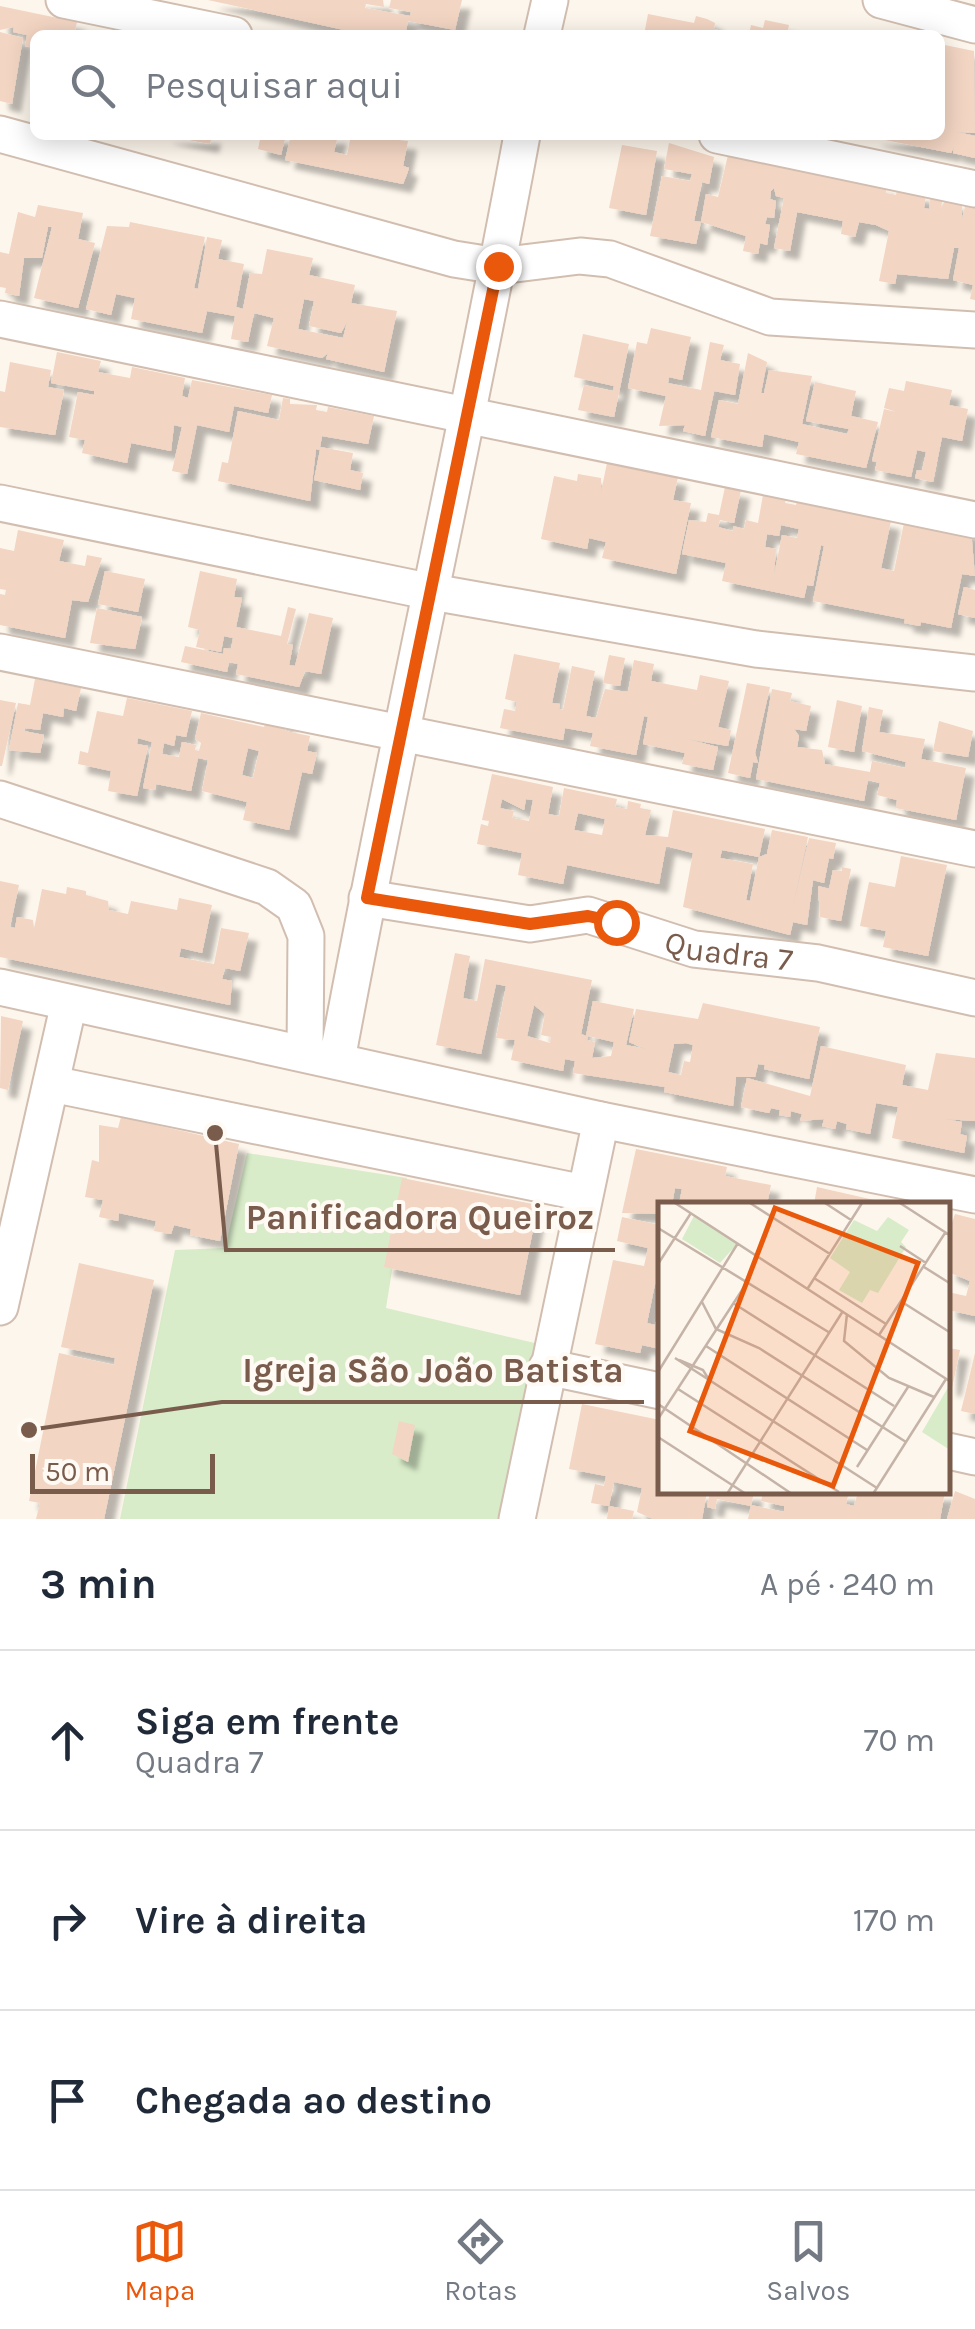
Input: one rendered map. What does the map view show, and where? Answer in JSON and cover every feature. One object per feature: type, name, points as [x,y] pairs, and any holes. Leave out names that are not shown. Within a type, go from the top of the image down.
[{"type":"street","points":[[64,0],[210,30]]},
{"type":"street","points":[[543,30],[550,0]]},
{"type":"street","points":[[881,0],[975,25]]},
{"type":"street","points":[[0,134],[454,258],[498,266],[580,256],[610,259],[770,317],[967,336]]},
{"type":"street","points":[[321,1056],[367,898],[470,413],[521,140]]},
{"type":"street","points":[[741,140],[975,188]]},
{"type":"street","points":[[0,158],[67,152]]},
{"type":"street","points":[[0,319],[975,520]]},
{"type":"street","points":[[0,502],[432,592],[756,649],[975,673]]},
{"type":"street","points":[[0,652],[975,849]]},
{"type":"street","points":[[0,799],[267,887],[294,906],[306,936],[321,1056]]},
{"type":"street","name":"Quadra 7","points":[[367,898],[530,924],[588,916],[694,950],[818,963],[975,998]]},
{"type":"street","points":[[0,988],[601,1120],[975,1195]]},
{"type":"street","points":[[0,1307],[6,1248],[52,1084],[69,1003]]},
{"type":"street","points":[[52,1084],[584,1193]]},
{"type":"street","points":[[517,1519],[601,1120]]},
{"type":"street","points":[[547,1368],[658,1391]]},
{"type":"street","points":[[950,1451],[975,1457]]},
{"type":"green space","points":[[247,1153],[407,1178],[386,1308],[539,1344],[502,1519],[120,1519],[175,1250],[225,1248]]},
{"type":"building","points":[[208,0],[383,0],[384,7],[366,4],[365,8],[410,16],[411,12],[389,8],[391,0],[462,0],[455,30],[408,21],[406,30],[344,30]]},
{"type":"building","points":[[0,6],[77,22],[75,30],[30,30],[30,47],[25,46],[27,35],[13,32],[14,27],[0,30]]},
{"type":"building","points":[[648,14],[694,23],[696,16],[715,23],[714,29],[718,30],[645,30]]},
{"type":"building","points":[[765,20],[789,25],[788,30],[750,30],[751,25],[763,28]]},
{"type":"building","points":[[0,32],[23,38],[12,104],[0,101]]},
{"type":"building","points":[[945,45],[974,51],[975,133],[957,132],[975,136],[975,158],[953,153],[954,147],[951,153],[885,140],[945,140]]},
{"type":"building","points":[[260,140],[285,140],[281,155],[258,149]]},
{"type":"building","points":[[290,140],[337,140],[334,152],[347,155],[350,140],[408,141],[403,166],[409,168],[403,184],[285,160]]},
{"type":"building","points":[[669,143],[714,157],[709,184],[702,182],[694,221],[701,222],[696,244],[650,236],[662,176],[690,181],[692,174],[664,169]]},
{"type":"building","points":[[622,145],[657,151],[646,215],[609,208]]},
{"type":"building","points":[[728,155],[887,187],[886,193],[896,195],[897,189],[926,195],[924,208],[929,209],[930,196],[943,198],[940,211],[945,200],[962,204],[962,219],[966,202],[975,204],[975,300],[970,299],[973,285],[953,280],[959,248],[954,248],[948,279],[897,274],[895,284],[879,281],[889,231],[876,225],[859,222],[855,237],[841,234],[843,221],[797,212],[790,251],[774,248],[784,198],[776,196],[774,188],[770,199],[776,201],[774,218],[767,217],[767,245],[760,243],[758,254],[743,251],[746,236],[701,222],[706,194],[718,197]]},
{"type":"building","points":[[38,205],[83,213],[78,239],[95,243],[78,308],[34,298],[52,227],[48,227],[42,258],[24,258],[19,296],[5,293],[6,288],[0,287],[0,252],[9,254],[18,212],[35,217]]},
{"type":"building","points":[[130,222],[205,237],[194,288],[198,289],[207,237],[222,240],[218,259],[244,264],[236,307],[243,309],[250,273],[262,274],[267,249],[313,258],[309,275],[355,285],[351,303],[397,311],[384,372],[326,359],[328,353],[322,358],[267,346],[274,318],[254,313],[248,342],[231,339],[235,316],[207,311],[202,333],[131,319],[135,298],[116,294],[111,315],[86,309],[107,226],[129,227]],"holes":[[[304,299],[314,301],[309,326],[341,333],[347,322],[343,338],[298,329]]]},
{"type":"building","points":[[651,328],[691,337],[682,380],[669,377],[668,383],[701,390],[710,342],[724,345],[720,360],[740,364],[735,395],[714,391],[705,436],[683,431],[685,425],[659,426],[666,396],[628,388],[637,342],[647,344]]},
{"type":"building","points":[[583,334],[629,344],[614,417],[578,410],[584,385],[613,391],[614,386],[574,377]]},
{"type":"building","points":[[57,352],[101,361],[98,372],[130,378],[132,367],[185,378],[182,396],[188,398],[192,380],[272,395],[268,413],[234,406],[229,432],[197,425],[187,474],[172,471],[182,427],[174,425],[171,451],[131,443],[127,463],[82,453],[85,440],[69,437],[78,392],[94,395],[94,391],[51,383]]},
{"type":"building","points":[[748,353],[767,362],[761,393],[769,370],[812,376],[802,424],[847,434],[849,429],[806,421],[815,382],[856,391],[851,416],[878,422],[866,468],[796,454],[799,442],[764,434],[762,447],[711,437],[719,400],[738,404]]},
{"type":"building","points":[[10,362],[51,370],[48,387],[64,390],[55,435],[0,427],[0,391],[5,392]]},
{"type":"building","points":[[906,381],[952,390],[949,405],[968,409],[962,441],[942,437],[933,482],[915,478],[917,470],[922,471],[926,452],[917,450],[911,477],[875,470],[877,462],[872,461],[884,409],[900,413],[884,408],[889,388],[904,391]]},
{"type":"building","points":[[283,398],[290,399],[290,404],[317,405],[316,410],[327,412],[328,407],[374,416],[368,444],[322,436],[320,447],[353,453],[350,470],[363,473],[360,490],[314,480],[320,450],[316,449],[310,501],[218,481],[222,462],[228,463],[238,411],[279,420]]},
{"type":"building","points":[[607,463],[678,477],[673,500],[691,503],[676,574],[602,558],[606,542],[589,538],[587,549],[541,539],[554,476],[577,481],[578,474],[601,478],[601,492]]},
{"type":"building","points":[[725,487],[741,490],[734,523],[720,520],[718,527],[733,531],[733,526],[744,529],[746,520],[758,523],[763,495],[786,499],[785,503],[796,505],[797,501],[891,521],[881,568],[894,571],[904,523],[971,530],[975,576],[962,574],[951,628],[904,623],[905,619],[813,601],[824,546],[821,545],[813,586],[807,585],[804,598],[722,581],[726,563],[682,554],[689,520],[706,522],[708,513],[719,515]],"holes":[[[781,525],[799,529],[797,538],[782,535],[774,575],[776,549],[765,547],[767,534],[779,536]]]},
{"type":"building","points":[[18,530],[64,540],[59,561],[85,566],[87,555],[102,558],[88,602],[72,600],[65,638],[0,625],[0,594],[5,595],[6,590],[0,589],[0,548],[14,551]]},
{"type":"building","points":[[105,571],[145,579],[138,612],[98,604]]},
{"type":"building","points":[[200,571],[237,579],[234,597],[242,598],[236,627],[281,636],[288,607],[296,609],[287,644],[293,645],[289,665],[295,666],[309,613],[333,618],[321,674],[305,671],[299,687],[236,674],[238,664],[229,662],[227,672],[181,662],[185,646],[223,654],[224,648],[231,649],[233,638],[224,636],[221,652],[196,647],[200,630],[188,627]]},
{"type":"building","points":[[964,587],[975,590],[975,618],[958,614]]},
{"type":"building","points":[[97,608],[142,617],[135,649],[90,643]]},
{"type":"building","points":[[514,654],[560,663],[552,703],[560,704],[559,709],[563,710],[572,666],[595,671],[586,716],[596,718],[605,689],[628,692],[634,660],[654,664],[651,681],[697,690],[700,675],[729,681],[718,727],[731,730],[728,746],[687,739],[718,747],[713,770],[682,764],[685,753],[643,744],[648,717],[644,716],[636,755],[590,746],[593,733],[565,728],[563,740],[500,728],[504,709],[515,711],[517,702],[505,699]]},
{"type":"building","points":[[609,655],[625,658],[620,686],[603,683]]},
{"type":"building","points":[[35,679],[81,688],[76,711],[64,708],[63,717],[43,713],[40,730],[25,728],[24,731],[44,735],[40,753],[9,750],[18,703],[30,705]]},
{"type":"building","points":[[747,683],[770,687],[755,753],[758,763],[753,762],[750,778],[728,773]]},
{"type":"building","points":[[772,689],[792,693],[790,701],[811,706],[806,731],[794,729],[799,736],[797,747],[822,750],[825,764],[870,772],[872,761],[905,768],[906,762],[862,751],[869,707],[883,710],[879,732],[925,739],[921,759],[966,768],[956,820],[896,808],[897,800],[877,795],[880,783],[868,780],[864,801],[756,779]]},
{"type":"building","points":[[127,698],[192,711],[186,737],[176,735],[174,746],[164,743],[162,754],[179,757],[182,742],[196,745],[195,750],[199,751],[201,743],[195,739],[201,713],[264,727],[266,721],[286,722],[285,731],[310,736],[307,751],[317,753],[312,774],[302,772],[289,830],[243,820],[247,802],[202,791],[208,760],[198,758],[191,791],[156,784],[155,790],[143,788],[152,742],[138,738],[137,744],[148,746],[137,796],[108,791],[111,771],[78,764],[80,751],[88,753],[97,711],[123,716]],"holes":[[[248,748],[259,751],[253,778],[242,775]]]},
{"type":"building","points":[[0,700],[16,703],[2,766],[0,766]]},
{"type":"building","points":[[837,700],[862,706],[854,752],[828,747]]},
{"type":"building","points":[[939,721],[973,731],[968,757],[933,751]]},
{"type":"building","points":[[492,774],[553,787],[548,814],[559,816],[564,788],[617,799],[615,807],[627,809],[628,801],[641,804],[640,808],[651,810],[645,835],[668,837],[673,810],[765,829],[759,857],[767,854],[772,830],[808,837],[792,910],[809,838],[836,843],[824,883],[813,880],[807,925],[793,922],[790,935],[683,907],[693,853],[666,846],[659,884],[567,865],[563,884],[518,875],[522,853],[477,844],[481,824],[488,826],[489,821],[482,820]],"holes":[[[502,799],[524,810],[526,799],[533,800],[529,821],[512,818],[514,811],[500,808]],[[578,813],[605,819],[602,835],[574,830]],[[722,850],[759,857],[750,901],[746,900],[753,864],[720,858]]]},
{"type":"building","points":[[901,856],[947,865],[928,956],[883,947],[886,931],[860,926],[869,882],[895,887]]},
{"type":"building","points":[[842,867],[851,869],[841,921],[820,917],[818,886],[829,889],[833,870],[842,871]]},
{"type":"building","points":[[0,881],[19,885],[10,927],[15,928],[17,917],[33,920],[34,929],[42,889],[66,894],[67,887],[86,891],[86,895],[108,901],[109,910],[128,914],[131,901],[177,910],[179,898],[212,905],[202,953],[181,948],[179,957],[214,964],[221,928],[249,933],[240,971],[225,968],[222,979],[232,981],[230,1005],[0,957]]},
{"type":"building","points":[[455,953],[470,956],[463,998],[477,1001],[485,959],[592,980],[581,1034],[586,1036],[593,1001],[634,1009],[626,1045],[646,1049],[629,1042],[636,1009],[698,1019],[703,1003],[820,1027],[809,1079],[764,1069],[765,1065],[758,1064],[755,1077],[736,1077],[733,1106],[664,1092],[665,1087],[573,1073],[575,1061],[565,1059],[563,1071],[511,1060],[515,1040],[496,1038],[506,986],[496,984],[481,1054],[436,1045]],"holes":[[[534,1005],[545,1014],[541,1035],[551,1037],[550,1043],[527,1036]],[[588,1036],[614,1042],[611,1056],[592,1058],[595,1042],[587,1040]],[[674,1044],[693,1045],[690,1062],[684,1061],[681,1075],[668,1072]]]},
{"type":"building","points":[[1,1016],[23,1021],[8,1090],[0,1088]]},
{"type":"building","points":[[821,1046],[906,1065],[902,1085],[928,1090],[936,1053],[975,1058],[975,1121],[944,1119],[962,1122],[960,1134],[967,1136],[964,1153],[892,1138],[898,1107],[876,1103],[870,1134],[846,1129],[847,1124],[837,1121],[835,1129],[822,1126],[824,1119],[800,1121],[802,1114],[791,1111],[790,1117],[771,1108],[769,1113],[741,1107],[747,1078],[810,1096]]},
{"type":"building","points":[[121,1117],[239,1144],[220,1241],[190,1235],[191,1229],[174,1225],[171,1234],[154,1231],[156,1221],[119,1213],[118,1221],[99,1217],[103,1200],[85,1197],[92,1160],[99,1162],[99,1125],[118,1128]]},
{"type":"building","points":[[636,1149],[727,1167],[725,1176],[771,1185],[767,1202],[679,1202],[682,1189],[675,1188],[672,1202],[658,1202],[658,1214],[622,1213]]},
{"type":"building","points":[[402,1178],[538,1205],[520,1295],[384,1267]]},
{"type":"building","points":[[817,1187],[874,1200],[874,1202],[814,1202]]},
{"type":"building","points":[[955,1214],[975,1219],[975,1316],[950,1310],[950,1292],[966,1296],[970,1281],[950,1273],[950,1228]]},
{"type":"building","points":[[622,1217],[658,1225],[658,1285],[655,1284],[647,1323],[655,1325],[658,1315],[658,1349],[642,1345],[640,1353],[595,1344],[613,1260],[644,1266],[648,1248],[617,1241]]},
{"type":"building","points":[[79,1263],[154,1280],[104,1519],[36,1519],[40,1503],[29,1501],[59,1353],[114,1365],[115,1358],[61,1347]]},
{"type":"building","points":[[950,1348],[960,1350],[950,1388]]},
{"type":"building","points":[[975,1353],[975,1414],[961,1411]]},
{"type":"building","points":[[582,1404],[658,1420],[658,1494],[707,1494],[702,1519],[653,1519],[637,1512],[642,1488],[614,1482],[609,1506],[591,1503],[595,1484],[604,1486],[606,1476],[569,1469]]},
{"type":"building","points":[[399,1421],[415,1425],[408,1462],[392,1454]]},
{"type":"building","points":[[955,1491],[975,1499],[975,1519],[947,1519]]},
{"type":"building","points":[[710,1494],[754,1494],[751,1506],[717,1499],[715,1509],[707,1507]]},
{"type":"building","points":[[763,1494],[848,1494],[846,1504],[854,1506],[857,1494],[945,1494],[940,1519],[748,1519],[751,1505],[784,1512],[784,1506],[761,1501]]},
{"type":"building","points":[[609,1506],[634,1511],[632,1519],[607,1519]]},
{"type":"place","name":"Panificadora Queiroz","points":[[215,1133]]},
{"type":"place","name":"Igreja São João Batista","points":[[29,1430]]},
{"type":"route","points":[[498,266],[367,898],[530,924],[546,925],[574,916],[616,922]]}]
